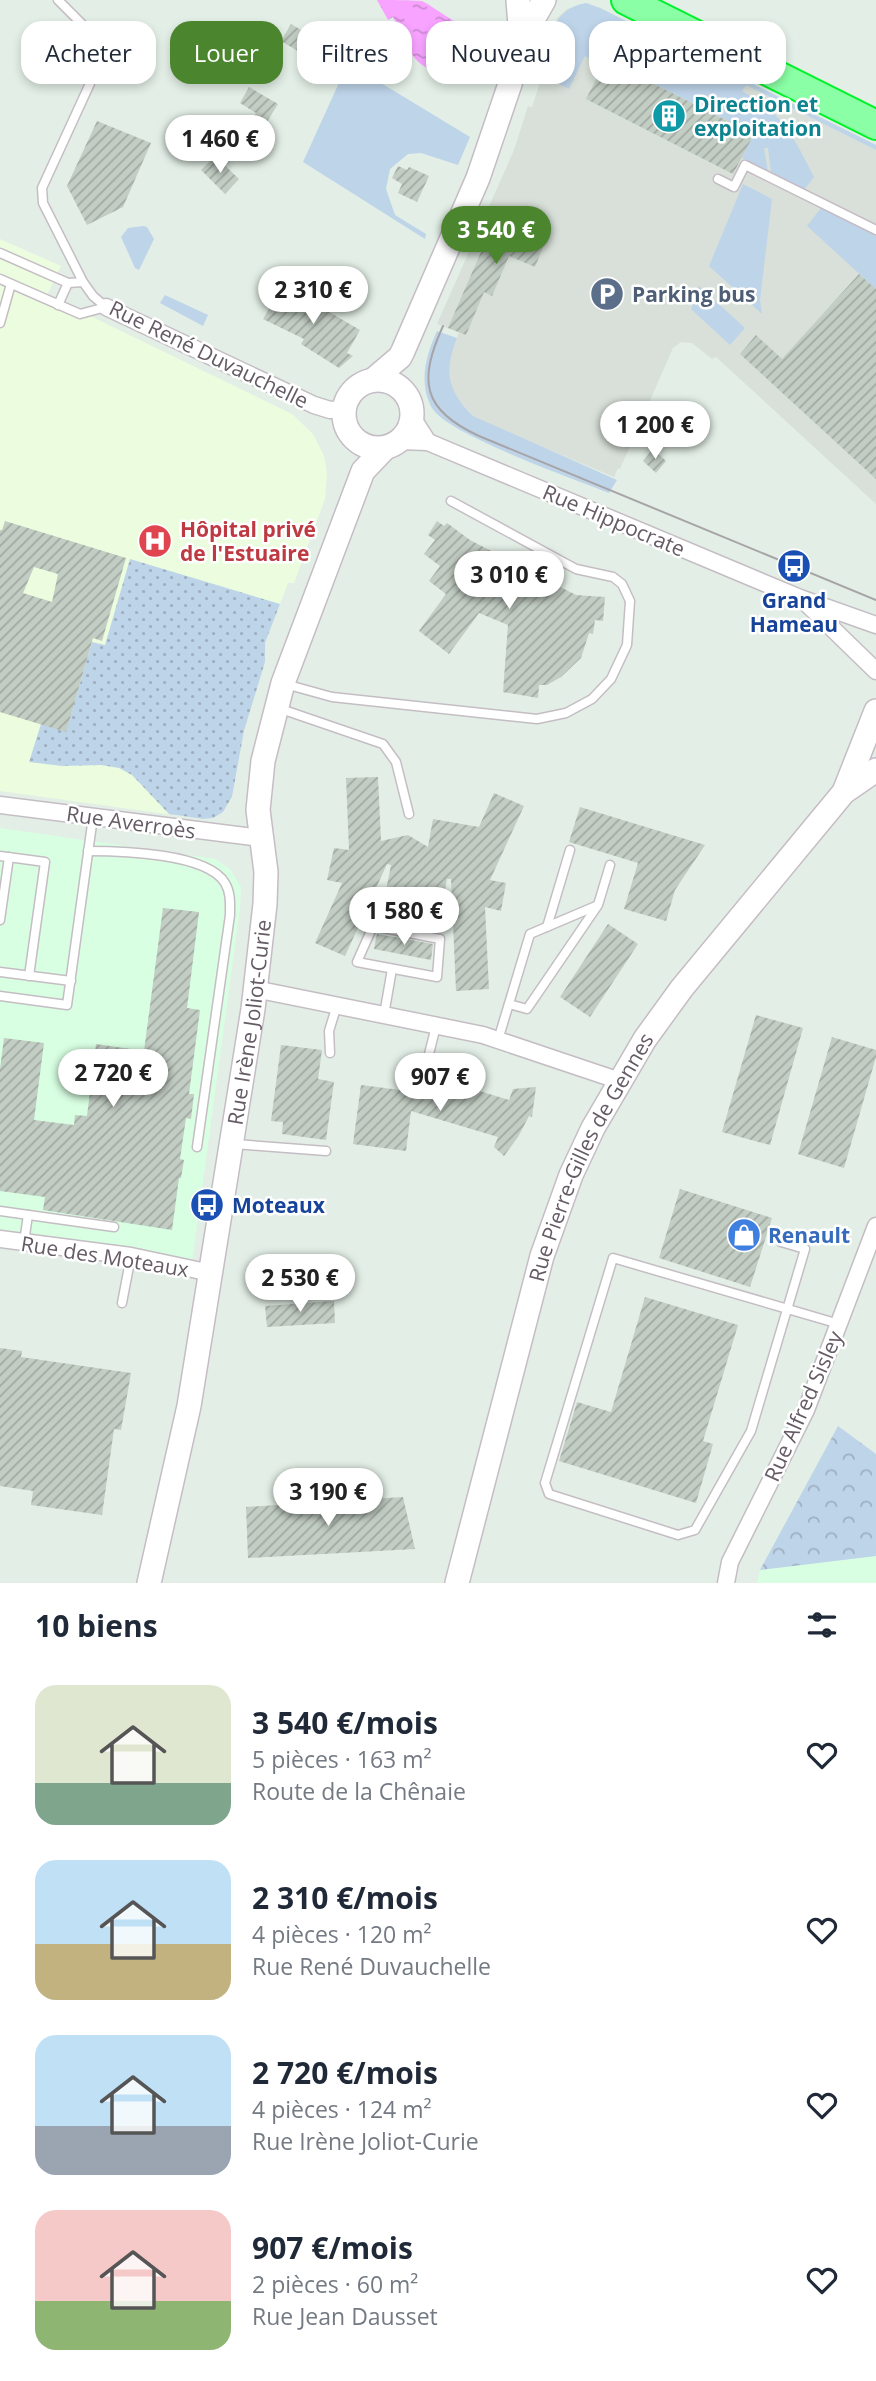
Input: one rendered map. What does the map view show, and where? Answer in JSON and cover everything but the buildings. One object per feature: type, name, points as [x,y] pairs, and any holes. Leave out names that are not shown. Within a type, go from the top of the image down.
[{"type":"highway","points":[[626,0],[876,125]]},
{"type":"highway","points":[[669,0],[876,103]]},
{"type":"street","points":[[518,0],[520,21]]},
{"type":"street","points":[[532,21],[544,0]]},
{"type":"street","points":[[400,357],[373,380],[357,387],[351,393],[344,409],[344,422],[349,434],[359,443],[371,448],[392,445],[405,434],[409,406],[400,378],[400,357],[467,203],[509,84]]},
{"type":"street","name":"Rue René Duvauchelle","points":[[106,307],[314,405],[330,410],[344,409]]},
{"type":"street","points":[[373,380],[392,383],[409,406],[428,442]]},
{"type":"street","name":"Rue Hippocrate","points":[[392,445],[428,442],[800,598],[876,625]]},
{"type":"street","name":"Rue Irène Joliot-Curie","points":[[359,443],[363,471]]},
{"type":"street","name":"Rue Irène Joliot-Curie","points":[[149,1583],[189,1406],[255,989],[265,904],[265,872],[258,810],[263,761],[282,683],[363,471],[392,445]]},
{"type":"street","name":"Rue Hippocrate","points":[[800,598],[876,671]]},
{"type":"street","name":"Rue Pierre-Gilles de Gennes","points":[[844,792],[876,711]]},
{"type":"street","name":"Rue Pierre-Gilles de Gennes","points":[[457,1583],[542,1256],[571,1175],[593,1128],[645,1039],[682,988],[844,792],[876,770]]},
{"type":"street","name":"Rue Averroès","points":[[0,805],[261,838]]},
{"type":"street","points":[[255,989],[498,1040],[620,1082]]},
{"type":"street","name":"Rue Alfred Sisley","points":[[726,1583],[730,1562],[806,1410],[876,1227]]},
{"type":"street","name":"Rue des Moteaux","points":[[0,1239],[131,1256],[211,1273]]},
{"type":"lane","name":"Rue René Duvauchelle","points":[[58,0],[94,36],[99,48],[98,66],[42,188],[43,204],[83,282],[93,296],[106,307]]},
{"type":"lane","points":[[718,179],[734,187],[745,165],[876,230]]},
{"type":"lane","points":[[0,253],[68,283],[83,282]]},
{"type":"lane","points":[[0,279],[80,314],[106,307]]},
{"type":"lane","points":[[58,305],[68,283]]},
{"type":"lane","points":[[0,323],[11,284]]},
{"type":"lane","points":[[282,683],[332,697],[537,719],[566,713],[592,699],[611,679],[627,645],[630,601],[622,584],[613,577],[576,569],[451,501]]},
{"type":"lane","points":[[276,707],[383,744],[396,762],[409,814]]},
{"type":"lane","points":[[0,996],[67,1005],[93,817]]},
{"type":"lane","points":[[547,927],[570,850]]},
{"type":"lane","points":[[88,851],[117,851],[192,861],[212,869],[225,883],[230,896],[230,915],[197,1147]]},
{"type":"lane","points":[[0,920],[5,857],[45,862],[29,976]]},
{"type":"lane","points":[[509,1004],[527,1009],[598,905],[610,865]]},
{"type":"lane","points":[[498,1040],[530,934],[598,905]]},
{"type":"lane","points":[[373,926],[440,939],[437,977],[392,969],[357,962],[373,926]]},
{"type":"lane","points":[[384,1015],[392,969]]},
{"type":"lane","points":[[0,972],[71,981]]},
{"type":"lane","points":[[330,1053],[329,1031],[337,1005]]},
{"type":"lane","points":[[425,1070],[436,1026]]},
{"type":"lane","points":[[232,1144],[326,1151]]},
{"type":"lane","points":[[0,1211],[114,1227]]},
{"type":"lane","points":[[24,1242],[28,1215]]},
{"type":"lane","points":[[781,1242],[805,1249],[788,1309],[751,1431],[695,1530],[678,1535],[549,1494],[545,1483],[614,1258],[788,1309],[839,1324]]},
{"type":"lane","points":[[122,1303],[131,1256]]},
{"type":"shaded area","points":[[586,3],[626,21],[589,21],[589,84],[753,84],[876,145],[876,504],[716,357],[712,359],[692,343],[681,342],[673,348],[620,469],[618,468],[614,477],[490,425],[473,416],[457,398],[451,385],[449,369],[459,332],[437,324],[514,150],[528,106],[532,107],[539,84],[575,84],[575,21],[556,21],[567,9]]},
{"type":"shaded area","name":"Hôpital privé de l'Estuaire","points":[[0,239],[61,266],[47,295],[292,414],[313,434],[324,456],[327,473],[325,499],[294,583],[288,583],[265,643],[265,662],[244,731],[232,797],[226,808],[213,818],[203,819],[0,791]]},
{"type":"shaded area","points":[[0,828],[215,859],[230,869],[241,887],[192,1262],[0,1244]]},
{"type":"shaded area","points":[[876,1556],[876,1583],[757,1583],[760,1570]]},
{"type":"green space","points":[[586,3],[626,21],[589,21],[589,58],[585,56],[575,77],[575,21],[557,21],[574,7]]},
{"type":"green space","points":[[338,84],[383,84],[470,137],[458,165],[421,153],[408,154],[390,169],[386,189],[395,215],[426,234],[425,239],[303,162]]},
{"type":"green space","points":[[559,84],[571,84],[569,89]]},
{"type":"green space","points":[[654,84],[753,84],[876,145],[876,150],[746,85],[742,91],[778,118],[800,149],[814,177],[804,190],[771,173],[768,148],[764,148],[768,172],[742,158],[753,133]]},
{"type":"green space","points":[[743,184],[772,199],[760,300],[762,314],[709,266]]},
{"type":"green space","points":[[821,208],[876,236],[876,289],[807,226]]},
{"type":"green space","points":[[147,227],[154,239],[139,270],[135,268],[121,237],[128,228]]},
{"type":"green space","points":[[699,286],[745,328],[730,345],[691,309]]},
{"type":"green space","points":[[165,295],[208,315],[203,326],[160,303]]},
{"type":"green space","points":[[437,331],[457,338],[450,361],[450,380],[458,398],[473,416],[617,480],[609,493],[486,443],[443,419],[432,408],[425,389],[427,359]]},
{"type":"green space","points":[[130,559],[280,604],[265,643],[265,662],[244,731],[232,797],[223,812],[213,818],[169,814],[132,775],[119,768],[29,762],[41,724],[66,731],[92,642],[105,645]]},
{"type":"green space","points":[[838,1426],[876,1454],[876,1556],[760,1570]]},
{"type":"water","points":[[377,0],[422,1],[453,21],[426,21],[426,67],[412,54],[412,21],[395,21],[393,17],[388,20]]},
{"type":"tram line","points":[[443,326],[430,363],[430,392],[446,416],[460,426],[876,600]]},
{"type":"place","name":"Direction et exploitation","points":[[669,116]]},
{"type":"place","name":"Parking bus","points":[[607,294]]},
{"type":"place","name":"Hôpital privé de l'Estuaire","points":[[155,541]]},
{"type":"place","name":"Grand Hameau","points":[[794,566]]},
{"type":"place","name":"Moteaux","points":[[207,1205]]},
{"type":"place","name":"Renault","points":[[744,1235]]}]
